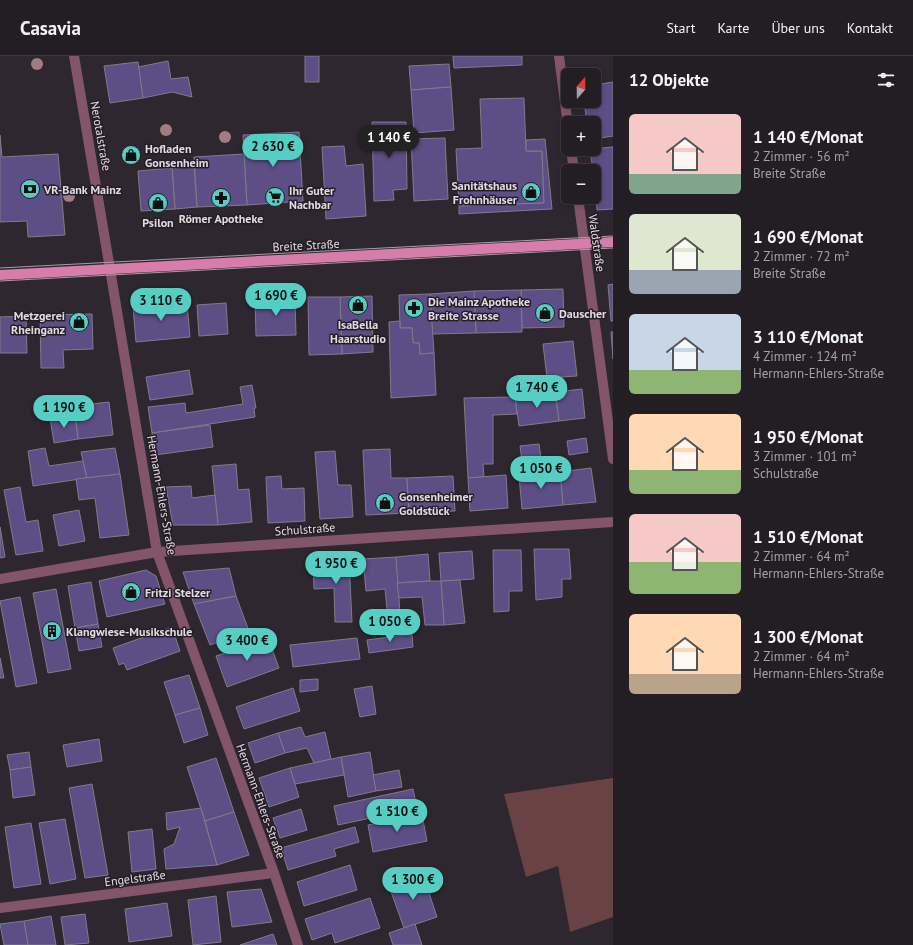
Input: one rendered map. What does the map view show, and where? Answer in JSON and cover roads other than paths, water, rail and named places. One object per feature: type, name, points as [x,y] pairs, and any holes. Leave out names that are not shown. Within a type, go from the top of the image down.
[{"type":"main road","name":"Breite Straße","points":[[0,275],[613,242]]},
{"type":"street","name":"Nerotalstraße","points":[[74,56],[110,269]]},
{"type":"street","points":[[559,56],[567,116]]},
{"type":"street","name":"Waldstraße","points":[[579,204],[613,460]]},
{"type":"street","name":"Hermann-Ehlers-Straße","points":[[110,269],[156,552],[274,873],[298,945]]},
{"type":"street","name":"Schulstraße","points":[[0,579],[156,552],[613,522]]},
{"type":"street","name":"Engelstraße","points":[[0,908],[274,873]]},
{"type":"tram line","points":[[0,268],[613,236]]},
{"type":"tram line","points":[[0,281],[613,248]]},
{"type":"place","name":"Hofladen Gonsenheim","points":[[131,155]]},
{"type":"place","name":"VR-Bank Mainz","points":[[30,189]]},
{"type":"place","name":"Sanitätshaus Frohnhäuser","points":[[531,192]]},
{"type":"place","name":"Ihr Guter Nachbar","points":[[275,197]]},
{"type":"place","name":"Römer Apotheke","points":[[221,198]]},
{"type":"place","name":"Psilon","points":[[158,203]]},
{"type":"place","name":"IsaBella Haarstudio","points":[[358,305]]},
{"type":"place","name":"Die Mainz Apotheke Breite Strasse","points":[[414,308]]},
{"type":"place","name":"Dauscher","points":[[545,313]]},
{"type":"place","name":"Metzgerei Rheinganz","points":[[79,322]]},
{"type":"place","name":"Gonsenheimer Goldstück","points":[[385,503]]},
{"type":"place","name":"Fritzi Stelzer","points":[[131,592]]},
{"type":"place","name":"Klangwiese-Musikschule","points":[[52,631]]}]
